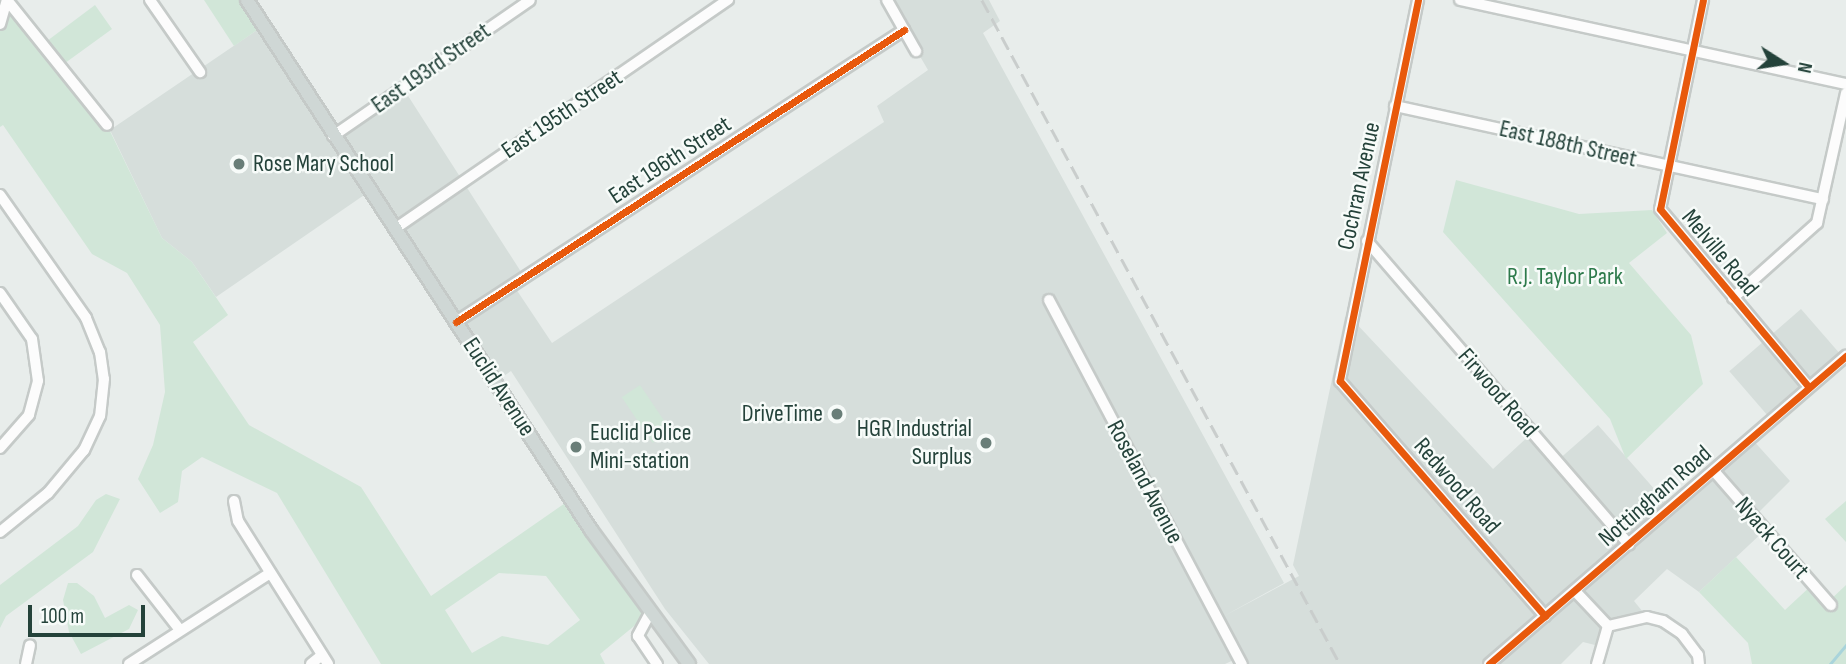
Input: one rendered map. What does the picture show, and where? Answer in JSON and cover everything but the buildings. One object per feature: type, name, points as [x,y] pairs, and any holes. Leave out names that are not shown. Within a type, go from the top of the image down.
[{"type":"main road","name":"Euclid Avenue","points":[[247,0],[456,322],[650,613],[689,664]]},
{"type":"street","points":[[0,24],[7,0]]},
{"type":"street","points":[[7,0],[107,125]]},
{"type":"street","points":[[150,0],[200,72]]},
{"type":"street","name":"East 193rd Street","points":[[333,136],[530,0]]},
{"type":"street","name":"East 195th Street","points":[[396,228],[728,0]]},
{"type":"street","points":[[887,0],[916,51]]},
{"type":"street","name":"Cochran Avenue","points":[[1340,381],[1418,0]]},
{"type":"street","points":[[1460,0],[1693,53],[1846,84]]},
{"type":"street","name":"Melville Road","points":[[1703,0],[1660,209],[1810,387]]},
{"type":"street","name":"East 196th Street","points":[[456,322],[904,30]]},
{"type":"street","points":[[1733,298],[1817,223],[1846,93]]},
{"type":"street","name":"East 188th Street","points":[[1395,106],[1823,199]]},
{"type":"street","points":[[0,195],[86,318],[100,352],[104,379],[100,416],[84,450],[48,493],[0,532]]},
{"type":"street","points":[[0,219],[10,210]]},
{"type":"street","name":"Firwood Road","points":[[1367,241],[1629,545]]},
{"type":"street","points":[[0,293],[32,339],[38,380],[29,415],[0,448]]},
{"type":"street","name":"Roseland Avenue","points":[[1049,300],[1242,664]]},
{"type":"street","name":"Nottingham Road","points":[[1489,664],[1846,356]]},
{"type":"street","name":"Redwood Road","points":[[1340,381],[1545,616]]},
{"type":"street","name":"Nyack Court","points":[[1714,471],[1830,605]]},
{"type":"street","points":[[234,501],[238,521],[325,659],[311,664]]},
{"type":"street","points":[[129,664],[270,573]]},
{"type":"street","points":[[137,575],[180,630]]},
{"type":"street","points":[[1576,591],[1608,626]]},
{"type":"street","points":[[650,613],[638,636],[657,664]]},
{"type":"street","points":[[1608,626],[1647,617],[1663,621],[1682,634],[1699,655],[1699,664]]},
{"type":"street","points":[[1597,664],[1608,626]]},
{"type":"street","points":[[26,664],[30,645]]},
{"type":"shaded area","points":[[887,0],[989,0],[1000,21],[983,33],[1284,583],[1224,616],[1299,576],[1293,565],[1345,317],[1352,319],[1493,469],[1532,433],[1557,461],[1598,425],[1671,508],[1751,438],[1790,481],[1754,517],[1765,530],[1699,592],[1667,569],[1634,601],[1647,617],[1608,626],[1599,646],[1583,642],[1561,664],[1242,664],[1238,658],[1225,664],[709,664],[665,609],[511,371],[495,382],[370,191],[216,297],[192,262],[162,238],[110,130],[263,26],[334,135],[403,88],[525,278],[514,286],[552,343],[884,122],[877,106],[928,70]]},
{"type":"shaded area","points":[[1801,309],[1844,358],[1772,420],[1729,371]]},
{"type":"green space","points":[[0,0],[7,0],[43,44],[95,5],[112,29],[61,66],[107,125],[162,238],[192,262],[228,315],[193,342],[249,425],[361,487],[431,596],[571,499],[650,613],[600,654],[605,664],[381,664],[277,493],[202,457],[182,471],[178,502],[160,513],[138,479],[153,445],[165,392],[160,325],[127,273],[92,254],[3,125],[0,127]],"holes":[[[499,573],[546,576],[580,620],[548,645],[502,636],[472,653],[445,610]]]},
{"type":"green space","points":[[204,0],[247,0],[263,26],[234,46]]},
{"type":"green space","name":"R.J. Taylor Park","points":[[1456,180],[1579,214],[1652,210],[1667,233],[1629,263],[1691,335],[1703,384],[1626,459],[1610,419],[1443,232]]},
{"type":"green space","points":[[640,385],[671,431],[653,443],[622,397]]},
{"type":"green space","points":[[106,494],[120,499],[93,552],[6,616],[0,628],[0,585],[78,526],[96,500]]},
{"type":"green space","points":[[1846,501],[1846,542],[1825,519]]},
{"type":"green space","points":[[1736,557],[1785,610],[1813,584],[1828,602],[1846,585],[1846,664],[1752,664],[1748,643],[1699,592]]},
{"type":"green space","points":[[68,583],[77,583],[94,596],[105,618],[129,605],[138,610],[129,629],[81,654],[69,632],[63,600]]},
{"type":"waterway","points":[[1830,664],[1846,645]]},
{"type":"railway","points":[[982,0],[1340,664]]},
{"type":"cycle path","points":[[1418,0],[1340,381],[1545,616]]},
{"type":"cycle path","points":[[1703,0],[1660,209],[1809,387]]},
{"type":"cycle path","points":[[456,322],[904,30]]},
{"type":"cycle path","points":[[1489,664],[1846,356]]},
{"type":"place","name":"Rose Mary School","points":[[239,164]]},
{"type":"place","name":"DriveTime","points":[[837,414]]},
{"type":"place","name":"HGR Industrial Surplus","points":[[986,443]]},
{"type":"place","name":"Euclid Police Mini-station","points":[[576,447]]}]
